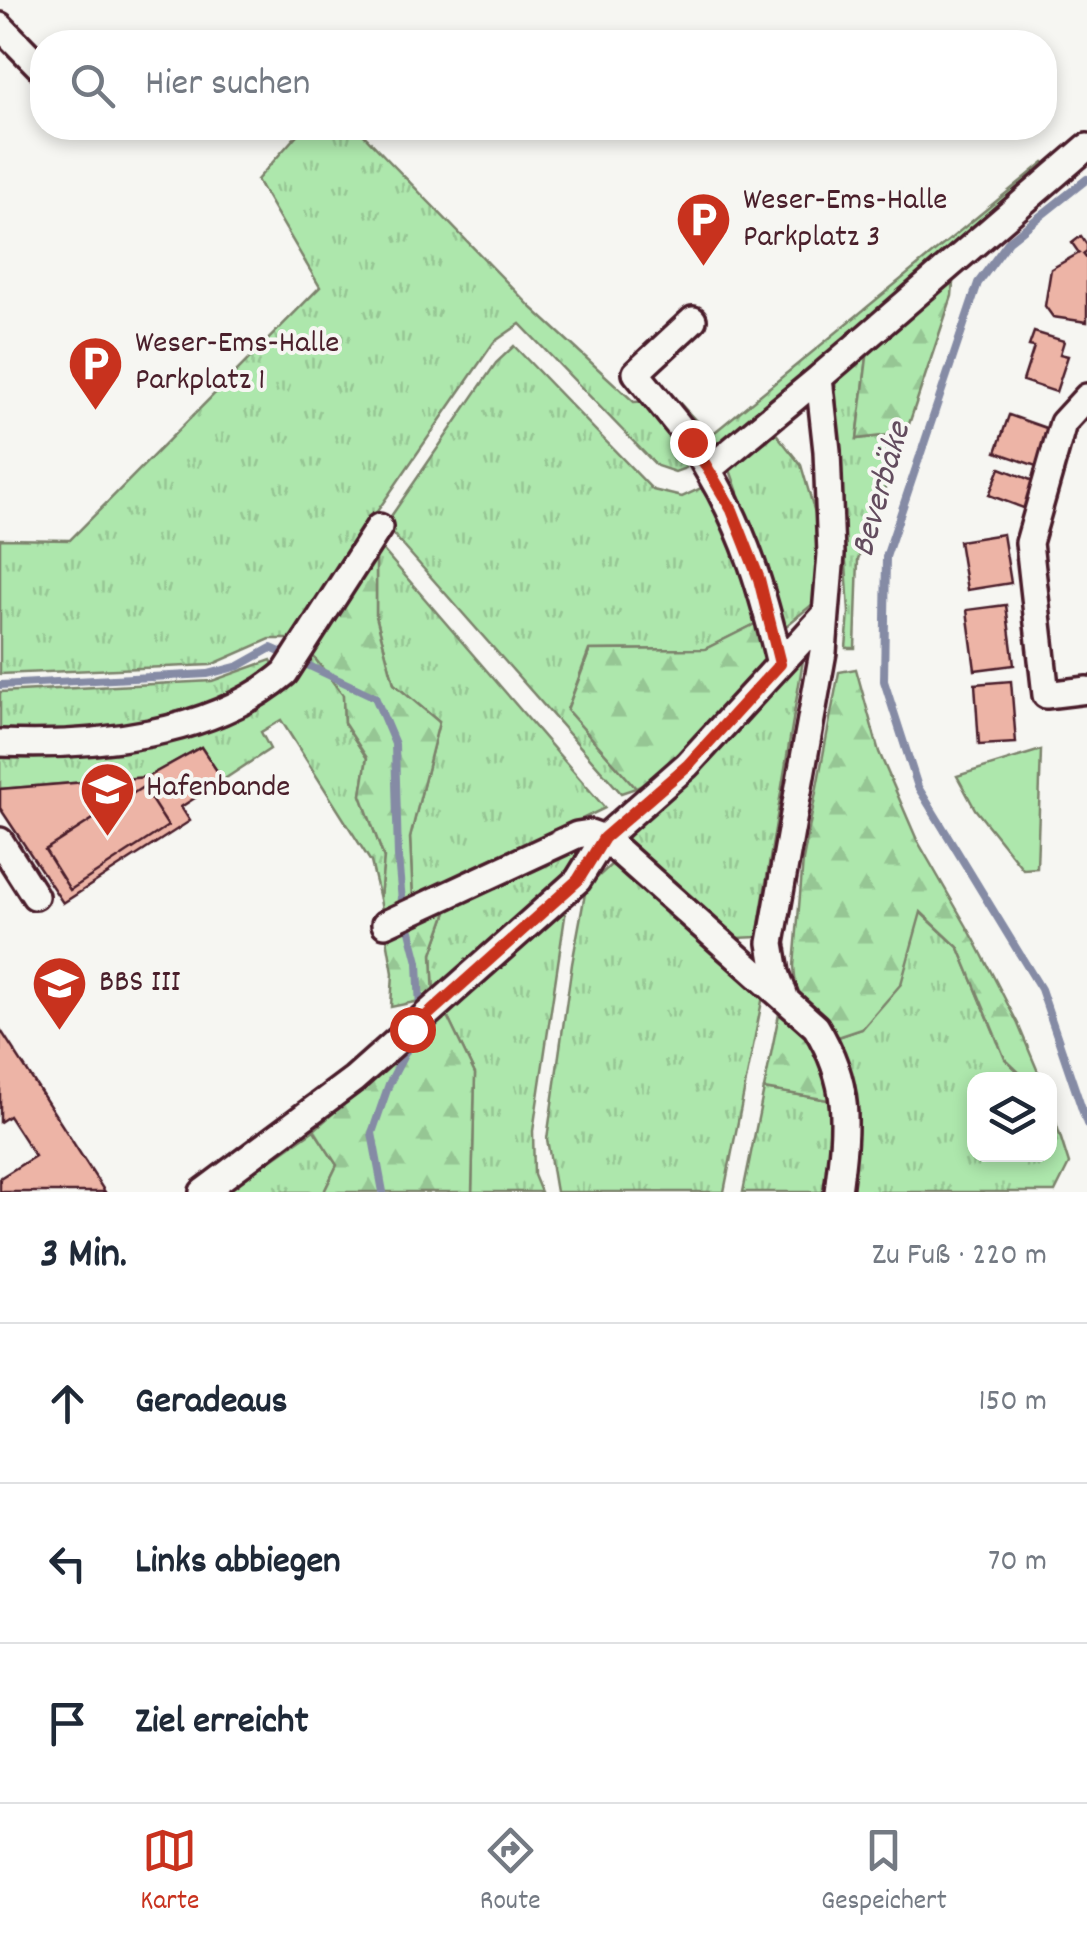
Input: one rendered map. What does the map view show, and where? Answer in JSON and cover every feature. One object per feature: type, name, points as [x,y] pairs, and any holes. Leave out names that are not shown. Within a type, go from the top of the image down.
[{"type":"street","points":[[0,26],[30,57]]},
{"type":"street","points":[[708,470],[1087,148]]},
{"type":"street","points":[[693,320],[636,373],[692,442],[732,510],[759,579],[780,664]]},
{"type":"street","points":[[786,998],[771,942],[823,652],[830,554],[819,378]]},
{"type":"street","points":[[1087,397],[1063,423],[1028,543],[1046,695],[1087,690]]},
{"type":"street","points":[[0,743],[71,744],[130,737],[204,716],[268,687],[284,673],[379,527]]},
{"type":"street","points":[[203,1192],[314,1110],[421,1021],[578,880],[604,838],[688,765],[826,614]]},
{"type":"street","points":[[385,924],[577,835],[590,833],[604,838],[816,1027],[835,1059],[844,1097],[838,1192]]},
{"type":"street","points":[[0,841],[35,896]]},
{"type":"green space","points":[[292,140],[369,140],[532,308],[634,402],[650,401],[684,444],[686,468],[675,472],[657,466],[520,324],[494,342],[289,639],[270,639],[211,665],[0,674],[0,539],[70,540],[320,287],[257,180]]},
{"type":"green space","points":[[1044,162],[1051,171],[718,450],[709,449],[664,389],[710,436]]},
{"type":"green space","points":[[954,271],[952,296],[906,433],[857,439],[868,349]]},
{"type":"green space","points":[[514,346],[653,490],[682,497],[701,488],[725,521],[763,620],[705,649],[589,650],[567,710],[636,788],[621,793],[385,525],[496,363]]},
{"type":"green space","points":[[868,349],[857,439],[906,433],[858,559],[855,648],[846,648],[849,613],[835,380]]},
{"type":"green space","points":[[774,431],[801,465],[817,520],[819,599],[780,631],[765,569],[729,467]]},
{"type":"green space","points":[[376,542],[605,808],[413,900],[410,838],[439,722],[394,684],[376,616]]},
{"type":"green space","points":[[376,542],[376,616],[394,684],[439,722],[410,838],[413,900],[449,906],[432,954],[434,998],[391,1007],[393,973],[380,899],[384,858],[361,795],[367,758],[344,723],[343,695],[310,652]]},
{"type":"green space","points":[[763,620],[770,657],[673,769],[636,788],[567,710],[590,650],[705,649]]},
{"type":"green space","points":[[310,652],[343,695],[344,723],[367,758],[361,795],[384,858],[380,899],[371,862],[281,720],[261,732],[270,749],[223,780],[201,747],[147,777],[0,789],[0,751],[195,727],[269,701]]},
{"type":"green space","points":[[271,660],[277,671],[228,699],[113,735],[0,736],[0,692],[212,681]]},
{"type":"green space","points":[[803,660],[757,937],[737,938],[625,840]]},
{"type":"green space","points":[[856,669],[879,752],[917,840],[974,939],[1038,1072],[1019,1072],[1005,1059],[959,948],[921,912],[901,984],[862,1029],[835,1038],[797,998],[794,966],[803,860],[839,672]]},
{"type":"green space","points":[[1041,750],[1037,868],[1023,869],[975,809],[957,776]]},
{"type":"green space","points":[[587,843],[575,871],[434,998],[432,954],[449,906]]},
{"type":"green space","points":[[614,862],[764,991],[724,1192],[556,1192],[547,1139],[572,964],[586,888]]},
{"type":"green space","points":[[567,903],[533,1131],[534,1175],[541,1192],[472,1192],[475,1074],[446,1014]]},
{"type":"green space","points":[[920,912],[959,948],[1005,1058],[1019,1072],[967,1072],[967,1162],[1057,1162],[1057,1126],[1069,1164],[1055,1192],[847,1192],[835,1038],[862,1029]]},
{"type":"green space","points":[[781,1004],[814,1035],[834,1101],[764,1089]]},
{"type":"green space","points":[[446,1014],[475,1074],[472,1192],[324,1192],[337,1165],[314,1130]]},
{"type":"green space","points":[[764,1089],[834,1101],[827,1192],[743,1192]]},
{"type":"green space","points":[[314,1130],[337,1165],[324,1192],[225,1192]]},
{"type":"building","points":[[1081,236],[1087,245],[1083,254],[1087,259],[1087,322],[1053,317],[1045,306],[1051,269],[1079,253],[1072,243]]},
{"type":"building","points":[[1034,332],[1064,341],[1060,354],[1068,356],[1056,392],[1023,381],[1034,347],[1029,346]]},
{"type":"building","points":[[1009,415],[1049,429],[1036,466],[996,452]]},
{"type":"building","points":[[1000,468],[1036,482],[1026,509],[989,495]]},
{"type":"building","points":[[1003,534],[1011,583],[967,590],[959,541]]},
{"type":"building","points":[[1006,605],[1014,665],[975,670],[967,610]]},
{"type":"building","points":[[1011,681],[1016,743],[979,745],[975,684]]},
{"type":"building","name":"Hafenbande","points":[[201,747],[223,780],[181,807],[190,821],[63,903],[0,808],[0,789],[147,777]]},
{"type":"building","name":"Hafenbande","points":[[143,787],[168,826],[70,890],[45,850]]},
{"type":"building","points":[[0,1029],[105,1192],[0,1192],[0,1178],[35,1156],[9,1116],[0,1122]]},
{"type":"waterway","name":"Beverbäke","points":[[1087,179],[1009,241],[978,283],[886,557],[884,681],[918,787],[1041,989],[1087,1124]]},
{"type":"waterway","points":[[0,685],[208,674],[239,666],[271,648],[287,655]]},
{"type":"waterway","points":[[303,663],[375,697],[395,744],[402,901]]},
{"type":"waterway","points":[[410,931],[418,962],[420,1011]]},
{"type":"waterway","points":[[383,1192],[372,1133],[389,1084],[415,1034]]},
{"type":"place","name":"Weser-Ems-Halle Parkplatz 3","points":[[704,269]]},
{"type":"place","name":"Weser-Ems-Halle Parkplatz 1","points":[[96,412]]},
{"type":"place","name":"Hafenbande","points":[[107,838]]},
{"type":"place","name":"BBS III","points":[[60,1033]]},
{"type":"route","points":[[412,1029],[578,880],[604,838],[688,765],[780,664],[759,579],[732,510],[692,442]]}]
